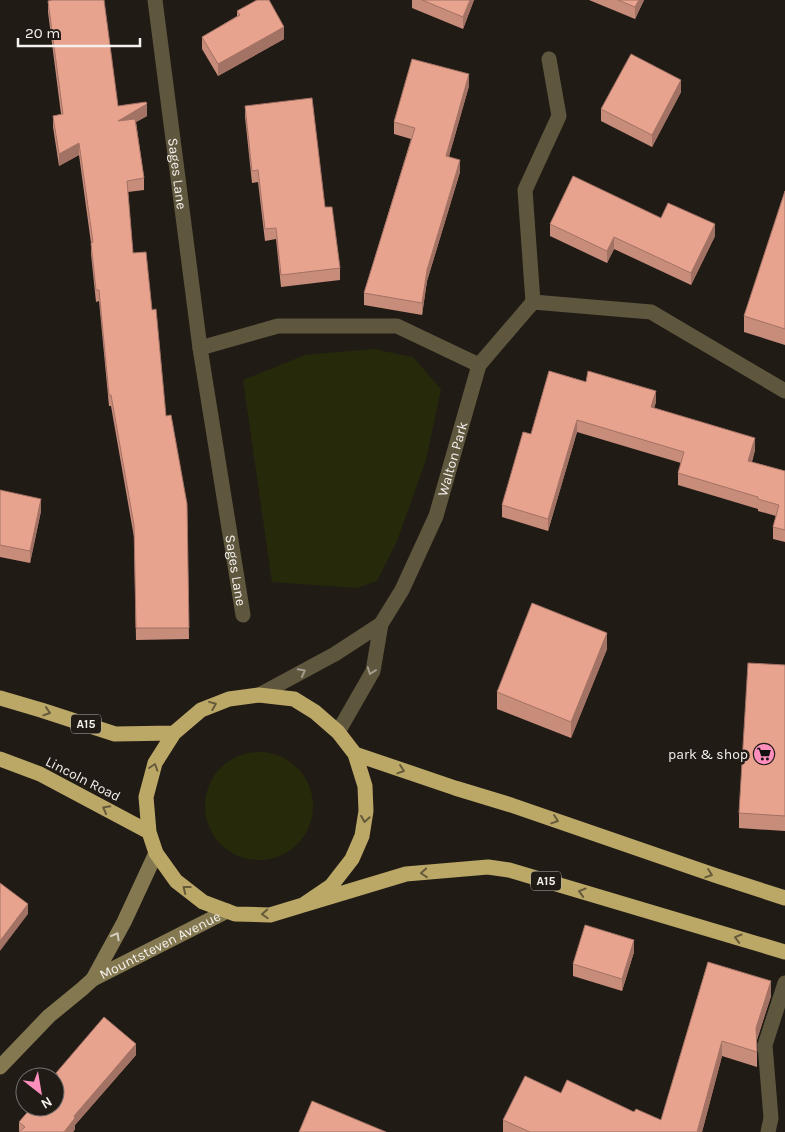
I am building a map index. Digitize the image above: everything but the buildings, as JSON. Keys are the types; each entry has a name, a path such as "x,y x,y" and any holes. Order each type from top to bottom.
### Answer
{"highway":[{"name":"A15","path":"303,905 331,886 352,859 362,836 366,811 365,786 355,754 338,732 315,712 294,699 259,695 229,699 201,710 174,733 155,762 146,797 149,832 156,853 176,881 203,902 235,914 270,915 406,874 488,866 510,870 785,952"},
{"name":"A15","path":"0,698 115,734 174,733"},
{"path":"355,754 785,898"},
{"name":"Lincoln Road","path":"0,759 40,774 149,832"}],"street":[{"name":"Sages Lane","path":"155,0 200,348 243,615"},
{"path":"549,59 559,116 525,190 533,302 651,312 785,391"},
{"name":"Walton Park","path":"338,732 373,671 381,624 402,590 436,516 479,366 533,302"},
{"path":"200,348 278,326 397,326 479,366"},
{"name":"Walton Park","path":"259,695 335,654 381,624"},
{"name":"Mountsteven Avenue","path":"93,979 124,922 156,853"},
{"name":"Mountsteven Avenue","path":"0,1067 49,1016 93,979 227,911"},
{"path":"768,1132 772,1118 766,1045 785,983"}],"green space":[{"path":"373,349 413,357 441,389 426,460 397,541 377,581 357,588 272,582 243,380 305,355"},
{"path":"259,752 280,756 297,768 309,785 313,806 309,827 297,844 280,856 259,860 238,856 221,844 209,827 205,806 209,785 221,768 238,756"}],"place":[{"name":"park & shop","path":"764,754"}]}
